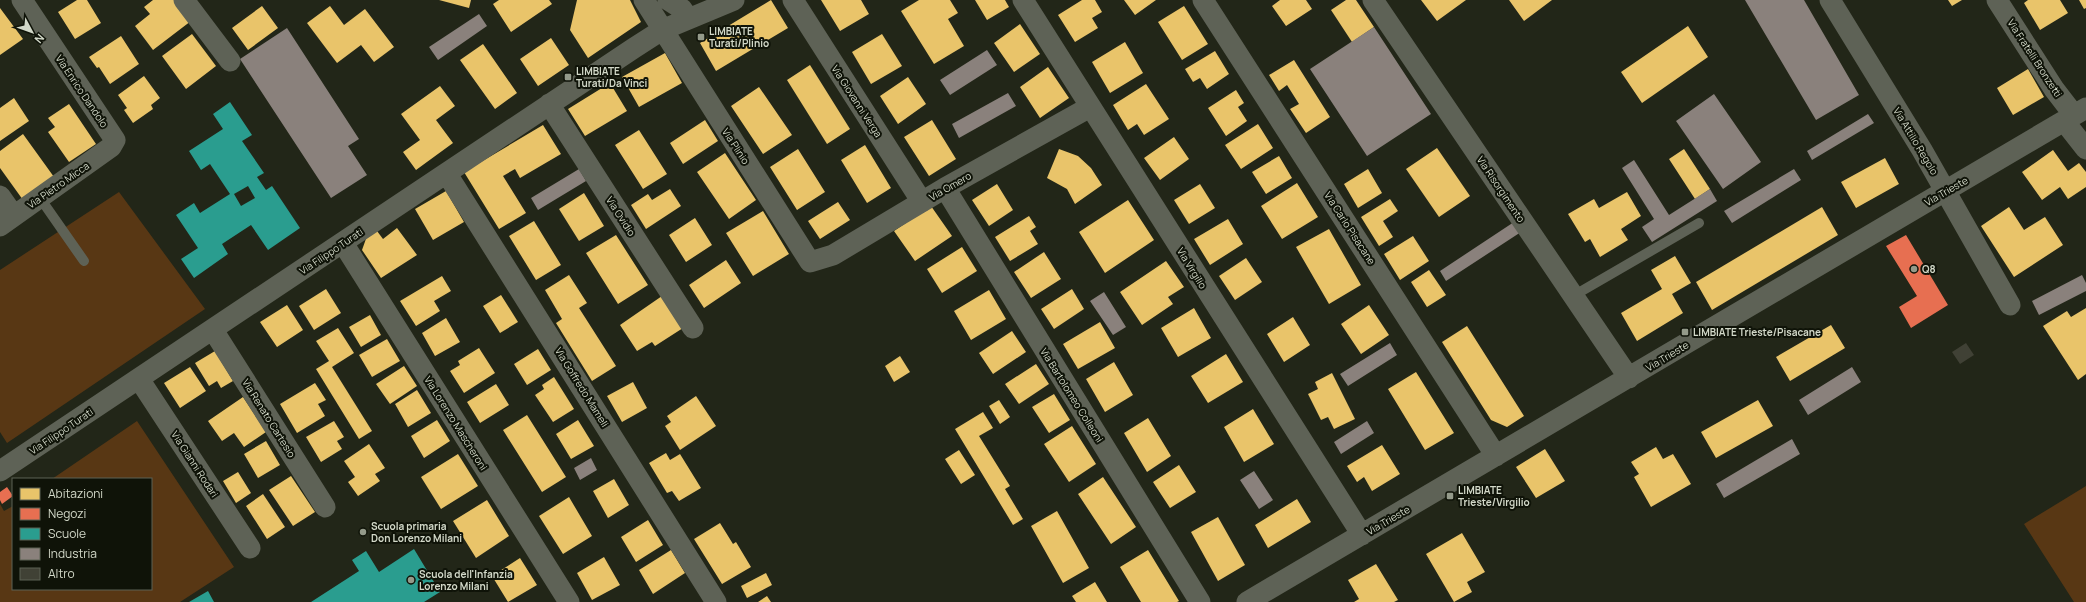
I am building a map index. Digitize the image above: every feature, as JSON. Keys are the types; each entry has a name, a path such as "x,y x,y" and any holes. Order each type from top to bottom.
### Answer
{"street":[{"name":"Via Enrico Dandolo","path":"22,0 114,138 115,142"},
{"path":"184,0 230,61"},
{"name":"Via Plinio","path":"644,0 810,262"},
{"path":"668,0 682,9 688,18"},
{"name":"Via Filippo Turati","path":"0,471 662,30 734,0"},
{"name":"Via Giovanni Verga","path":"792,0 922,202"},
{"name":"Via Virgilio","path":"1023,0 1362,535"},
{"name":"Via Carlo Pisacane","path":"1203,0 1496,456"},
{"name":"Via Risorgimento","path":"1374,0 1573,296 1630,378"},
{"name":"Via Attilio Regolo","path":"1830,0 1946,191 2010,305"},
{"name":"Via Fratelli Bronzetti","path":"1997,0 2054,89 2075,115 2086,149"},
{"name":"Via Ovidio","path":"549,104 692,328"},
{"name":"Via Omero","path":"810,262 834,254 945,188 1090,107"},
{"name":"Via Trieste","path":"1247,602 2075,115"},
{"name":"Via Pietro Micca","path":"7,221 111,147 115,142"},
{"name":"Via Goffredo Mameli","path":"447,174 716,602"},
{"name":"Via Bartolomeo Colleoni","path":"945,188 1200,602"},
{"path":"0,196 7,221"},
{"name":"Via Lorenzo Mascheroni","path":"343,243 569,602"},
{"name":"Via Renato Cartesio","path":"213,330 324,507"},
{"name":"Via Gianni Rodari","path":"139,379 250,548"}],"lane":[{"path":"40,198 84,261"},
{"path":"1573,296 1698,223"}],"shaded area":[{"path":"119,192 205,309 7,443 0,432 0,270"},
{"path":"137,421 234,567 180,602 0,602 0,504 4,511 12,507 12,590 152,590 152,478 53,478"},
{"path":"2086,486 2086,602 2074,602 2024,524"}],"building: Abitazioni":[{"path":"77,0 87,0 101,23 75,39 58,12"},
{"path":"153,0 175,0 191,21 153,50 135,26 150,14 144,7"},
{"path":"439,0 471,0 469,8"},
{"path":"499,0 549,0 552,4 511,32 493,4"},
{"path":"577,0 630,0 641,22 588,58 570,30"},
{"path":"771,0 788,28 716,71 700,43"},
{"path":"821,0 861,0 869,14 840,31"},
{"path":"919,0 950,0 958,13 948,19 964,46 934,64 901,11"},
{"path":"975,0 1005,0 1009,7 987,20"},
{"path":"1082,0 1095,0 1102,12 1092,18 1098,28 1075,42 1058,15"},
{"path":"1124,0 1156,0 1135,15"},
{"path":"1280,0 1306,0 1312,9 1286,26 1272,6"},
{"path":"1346,0 1356,0 1374,27 1352,42 1331,10"},
{"path":"1421,0 1466,0 1437,21"},
{"path":"1509,0 1552,0 1524,21"},
{"path":"1948,0 1962,0 1952,6"},
{"path":"2028,0 2060,0 2068,13 2040,30 2024,3"},
{"path":"2079,0 2086,0 2086,8 2084,9"},
{"path":"262,6 278,28 248,50 232,28"},
{"path":"330,6 344,25 365,9 394,47 374,62 361,45 337,63 307,23"},
{"path":"1184,6 1208,44 1182,60 1158,22"},
{"path":"0,8 23,39 0,55"},
{"path":"1020,24 1040,54 1014,72 994,43"},
{"path":"1688,26 1708,57 1642,103 1621,72"},
{"path":"192,34 216,66 186,89 162,56"},
{"path":"882,34 902,66 871,84 852,52"},
{"path":"121,36 139,64 110,84 99,67 97,68 89,57"},
{"path":"551,38 569,65 538,86 520,59"},
{"path":"1125,42 1143,73 1110,93 1092,62"},
{"path":"483,44 517,93 495,109 460,60"},
{"path":"1215,51 1229,74 1207,89 1200,78 1193,82 1185,69"},
{"path":"665,53 682,83 639,107 622,77"},
{"path":"1294,60 1330,117 1306,133 1290,109 1299,104 1287,85 1279,91 1269,75"},
{"path":"810,65 850,129 827,144 787,80"},
{"path":"1048,67 1069,98 1040,118 1020,87"},
{"path":"2028,69 2044,97 2013,115 1997,88"},
{"path":"144,76 160,98 151,105 153,109 133,123 124,110 127,108 118,95"},
{"path":"908,77 926,104 898,124 880,96"},
{"path":"610,83 627,111 585,136 568,109"},
{"path":"1146,84 1169,119 1144,135 1137,124 1128,130 1113,105"},
{"path":"440,86 455,106 436,120 453,143 416,170 403,152 420,140 401,114"},
{"path":"759,87 792,135 763,154 731,106"},
{"path":"1236,90 1244,103 1238,107 1247,121 1226,136 1208,108"},
{"path":"14,98 29,121 0,141 0,108"},
{"path":"69,104 96,144 69,162 48,132 55,127 48,118"},
{"path":"705,120 718,141 683,164 670,143"},
{"path":"932,120 956,159 929,176 904,137"},
{"path":"1258,124 1273,148 1241,169 1225,145"},
{"path":"543,125 561,154 520,178 515,169 503,176 526,213 499,229 464,172"},
{"path":"639,130 667,174 643,189 615,145"},
{"path":"23,134 54,177 23,200 0,168 0,151"},
{"path":"1174,137 1189,159 1160,180 1144,158"},
{"path":"865,145 891,188 867,203 841,160"},
{"path":"1437,148 1470,196 1439,217 1406,169"},
{"path":"798,149 825,192 797,210 770,167"},
{"path":"1059,149 1078,156 1091,168 1102,185 1075,204 1067,189 1047,178"},
{"path":"1684,149 1710,189 1695,199 1669,159"},
{"path":"2053,150 2068,171 2079,163 2086,172 2086,187 2068,199 2060,187 2042,200 2022,172"},
{"path":"725,153 756,200 729,219 697,172"},
{"path":"1279,156 1292,178 1266,194 1252,172"},
{"path":"1885,158 1899,184 1856,208 1841,182"},
{"path":"1368,169 1382,193 1358,208 1344,184"},
{"path":"1297,183 1318,217 1282,239 1261,206"},
{"path":"997,184 1013,210 989,226 972,200"},
{"path":"1200,184 1215,208 1189,224 1174,200"},
{"path":"670,189 681,206 646,229 631,205 648,194 652,200"},
{"path":"446,191 464,222 433,240 415,209"},
{"path":"1627,192 1641,216 1621,229 1628,240 1600,257 1590,239 1585,242 1568,214 1594,199 1599,208"},
{"path":"584,193 604,226 579,241 559,209"},
{"path":"1390,199 1398,211 1383,221 1393,237 1379,246 1361,217"},
{"path":"1128,200 1154,240 1105,273 1079,232"},
{"path":"838,202 850,220 820,239 808,221"},
{"path":"931,206 952,236 915,261 894,231"},
{"path":"1822,207 1838,235 1712,310 1696,282"},
{"path":"2009,207 2024,230 2045,217 2063,245 2014,277 1981,226"},
{"path":"763,211 789,254 753,276 726,233"},
{"path":"1029,216 1036,227 1030,231 1038,244 1010,261 995,237"},
{"path":"695,218 712,245 686,262 669,235"},
{"path":"1228,219 1243,244 1210,265 1194,239"},
{"path":"534,221 561,265 536,280 509,236"},
{"path":"397,228 417,255 381,278 362,250 367,236 377,231 383,239"},
{"path":"1329,229 1361,285 1329,304 1296,247"},
{"path":"616,235 648,285 618,304 586,253"},
{"path":"1413,236 1429,261 1400,280 1384,254"},
{"path":"962,247 977,271 942,293 927,269"},
{"path":"1044,252 1061,279 1031,298 1014,272"},
{"path":"1675,256 1691,283 1672,294 1683,313 1637,341 1621,313 1662,289 1651,270"},
{"path":"1246,258 1262,282 1235,300 1219,276"},
{"path":"726,260 741,283 704,308 689,285"},
{"path":"1166,261 1184,287 1168,297 1173,304 1142,325 1120,292"},
{"path":"1429,270 1446,295 1427,307 1411,282"},
{"path":"569,275 587,303 579,308 616,366 592,381 556,323 562,319 545,290"},
{"path":"442,276 451,291 434,301 440,311 416,326 400,301"},
{"path":"326,289 341,313 314,330 299,306"},
{"path":"1072,289 1084,309 1054,329 1041,309"},
{"path":"989,290 1006,319 971,340 954,311"},
{"path":"501,295 518,322 500,333 483,306"},
{"path":"662,296 683,328 655,346 652,342 637,351 620,325"},
{"path":"287,305 303,330 277,347 260,322"},
{"path":"1369,305 1389,335 1361,354 1341,324"},
{"path":"1194,308 1211,338 1178,357 1161,328"},
{"path":"2086,308 2086,374 2078,380 2043,326 2067,311 2071,317"},
{"path":"370,315 381,335 361,347 349,327"},
{"path":"1293,317 1310,345 1284,362 1267,334"},
{"path":"446,318 460,342 435,356 422,333"},
{"path":"1100,322 1115,348 1078,369 1063,344"},
{"path":"1831,325 1845,348 1790,381 1776,357"},
{"path":"1467,326 1524,416 1507,427 1491,420 1442,342"},
{"path":"338,328 354,353 332,367 372,431 359,439 316,369 329,361 316,341"},
{"path":"1012,331 1026,352 993,374 979,353"},
{"path":"387,339 400,361 372,377 359,355"},
{"path":"479,348 495,373 464,393 450,371 460,365 458,361"},
{"path":"538,349 551,370 527,385 514,364"},
{"path":"215,351 233,381 221,388 217,381 209,386 195,363"},
{"path":"1226,354 1243,382 1208,403 1191,376"},
{"path":"900,356 910,372 894,382 885,366"},
{"path":"1114,362 1133,395 1105,412 1086,379"},
{"path":"1036,364 1049,384 1019,404 1005,384"},
{"path":"404,366 417,386 390,404 376,384"},
{"path":"190,367 206,391 180,408 164,383"},
{"path":"1416,372 1454,433 1425,450 1388,389"},
{"path":"1332,373 1355,419 1334,429 1328,417 1321,420 1308,394 1318,389 1315,382"},
{"path":"554,377 574,409 553,422 535,395 544,389 542,385"},
{"path":"633,382 647,408 622,422 607,396"},
{"path":"315,383 326,400 318,404 325,416 297,433 280,404"},
{"path":"496,384 509,405 480,423 467,402"},
{"path":"417,390 431,413 408,427 395,404"},
{"path":"1054,394 1070,420 1049,433 1032,407"},
{"path":"696,396 716,426 680,450 665,426 671,422 667,416"},
{"path":"243,397 266,432 244,447 234,433 222,441 208,421"},
{"path":"999,400 1010,417 1000,424 989,406"},
{"path":"1758,400 1773,426 1716,458 1701,432"},
{"path":"1253,409 1274,444 1244,462 1224,427"},
{"path":"983,412 993,428 979,436 1010,486 1005,489 1023,519 1013,525 955,429"},
{"path":"527,415 566,477 542,492 503,430"},
{"path":"1148,418 1171,456 1147,472 1124,433"},
{"path":"437,420 450,441 424,458 411,436"},
{"path":"578,420 594,446 571,459 556,434"},
{"path":"334,421 344,437 337,441 342,449 321,462 306,437"},
{"path":"1072,426 1096,464 1069,482 1044,444"},
{"path":"266,441 280,465 258,478 244,454"},
{"path":"369,444 385,468 375,474 380,481 358,496 348,482 355,477 344,461"},
{"path":"1382,445 1400,474 1372,491 1364,477 1357,482 1347,466"},
{"path":"1656,447 1663,459 1673,454 1691,484 1651,507 1634,477 1639,474 1631,462"},
{"path":"1545,449 1565,481 1536,498 1516,467"},
{"path":"959,450 975,475 961,484 945,459"},
{"path":"666,453 670,460 680,454 701,488 679,501 672,491 667,493 649,463"},
{"path":"458,454 478,486 441,509 421,477"},
{"path":"1179,465 1196,492 1170,508 1153,482"},
{"path":"238,472 251,493 236,503 223,481"},
{"path":"291,476 315,512 293,526 269,490"},
{"path":"1103,477 1136,527 1111,544 1078,494"},
{"path":"614,479 629,505 608,518 593,491"},
{"path":"263,494 285,527 267,539 246,506"},
{"path":"569,497 592,536 563,554 539,516"},
{"path":"1297,499 1311,522 1268,548 1255,525"},
{"path":"487,500 509,536 476,558 453,521"},
{"path":"1057,511 1089,568 1063,583 1031,526"},
{"path":"1218,517 1245,565 1218,581 1191,532"},
{"path":"648,520 663,545 636,562 621,537"},
{"path":"720,523 733,544 736,542 751,567 722,584 694,539"},
{"path":"1462,533 1485,572 1467,582 1472,592 1454,602 1426,554"},
{"path":"671,550 685,573 653,594 639,570"},
{"path":"1148,550 1179,601 1141,602 1120,567"},
{"path":"604,557 620,585 592,600 577,573"},
{"path":"520,558 537,585 508,602 492,576"},
{"path":"1376,564 1398,600 1394,602 1354,602 1359,599 1348,580"},
{"path":"766,573 772,585 747,598 741,586"},
{"path":"1095,582 1107,602 1076,602 1072,596"},
{"path":"767,596 771,602 758,602"}],"building: Negozi":[{"path":"1906,235 1948,305 1911,328 1899,307 1917,296 1886,246"},
{"path":"7,487 12,497 2,504 0,500 0,492"}],"building: Scuole":[{"path":"230,102 252,135 242,141 264,173 257,177 266,190 272,186 300,228 268,250 251,225 222,244 228,254 194,278 181,259 198,248 176,215 194,203 200,213 230,194 210,164 201,170 189,151 223,129 213,114","holes":["248,186 255,198 241,206 234,194"]},
{"path":"414,549 440,592 424,602 311,602 359,571 352,560 366,551 379,572"},
{"path":"208,591 214,602 189,602"}],"building: Industria":[{"path":"1745,0 1804,0 1859,95 1816,120"},
{"path":"479,14 487,26 438,60 429,47"},
{"path":"1374,27 1431,114 1367,156 1310,69"},
{"path":"287,28 359,139 348,146 367,175 331,198 240,59"},
{"path":"987,50 997,65 950,95 940,80"},
{"path":"1008,93 1016,106 959,138 952,124"},
{"path":"1714,94 1761,162 1723,189 1676,121"},
{"path":"1868,114 1874,123 1812,160 1807,151"},
{"path":"1634,160 1669,215 1710,189 1717,201 1652,242 1642,227 1654,219 1622,168"},
{"path":"579,169 586,181 538,210 531,198"},
{"path":"1794,169 1801,180 1732,223 1724,211"},
{"path":"1514,222 1521,232 1446,281 1440,271"},
{"path":"2082,275 2086,283 2086,291 2039,315 2032,301"},
{"path":"1104,292 1126,327 1113,335 1090,301"},
{"path":"1390,343 1397,355 1348,386 1340,374"},
{"path":"1852,367 1861,382 1808,415 1799,400"},
{"path":"1367,421 1374,433 1341,454 1334,442"},
{"path":"1792,439 1800,454 1724,498 1716,484"},
{"path":"591,458 597,470 580,480 574,468"},
{"path":"1254,471 1273,500 1259,509 1240,480"}],"building: Altro":[{"path":"1966,343 1974,355 1960,364 1952,352"}],"place":[{"name":"LIMBIATE Turati/Plinio","path":"701,37"},
{"name":"LIMBIATE Turati/Da Vinci","path":"568,77"},
{"name":"Q8","path":"1914,269"},
{"name":"LIMBIATE Trieste/Pisacane","path":"1685,332"},
{"name":"LIMBIATE Trieste/Virgilio","path":"1450,496"},
{"name":"Scuola primaria Don Lorenzo Milani","path":"363,532"},
{"name":"Scuola dell'Infanzia Lorenzo Milani","path":"411,580"}]}
